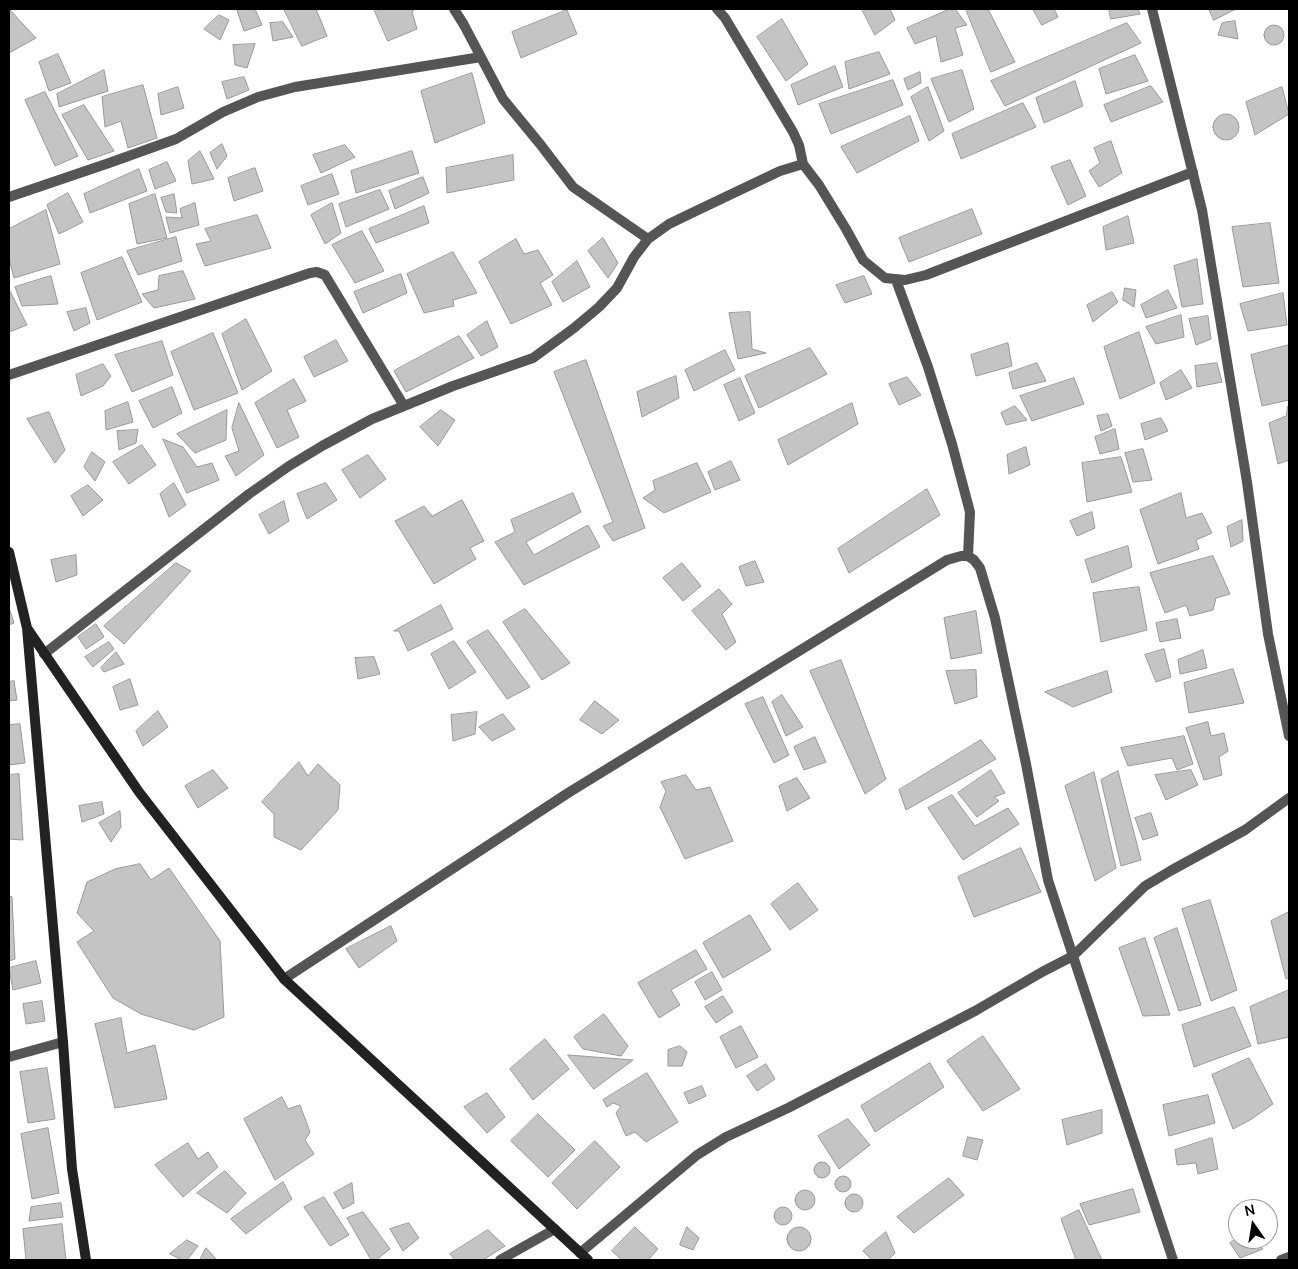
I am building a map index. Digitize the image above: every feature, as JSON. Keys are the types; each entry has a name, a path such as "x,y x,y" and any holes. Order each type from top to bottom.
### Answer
{"street":[{"path":"454,9 502,99 573,187 648,239"},
{"path":"717,9 793,132 799,145 803,164 819,185 863,260 885,278 905,280 926,275 1192,172"},
{"path":"1152,9 1202,210 1247,482 1268,634 1289,736"},
{"path":"9,197 176,139 223,112 258,97 295,87 481,57"},
{"path":"44,654 249,494 322,446 372,419 453,386 533,358 574,328 605,301 617,288 634,258 648,239 669,224 780,171 803,164"},
{"path":"9,375 317,272 325,274 404,406"},
{"path":"896,280 928,367 952,444 970,512 968,556"},
{"path":"9,552 27,628 72,1169 86,1260"},
{"path":"284,979 568,793 947,560 968,556 980,568 995,618 1048,880 1173,1260"},
{"path":"27,628 140,792 284,979 584,1256 697,1155 726,1137 788,1108 975,1011 1073,956 1145,886 1245,830 1289,798"},
{"path":"9,1057 62,1042"},
{"path":"500,1260 555,1229"},
{"path":"1281,1260 1289,1257"}],"building":[{"path":"9,9 36,38 9,53"},
{"path":"255,9 262,25 244,31 237,10"},
{"path":"284,9 316,9 327,36 302,46"},
{"path":"374,9 415,9 412,12 417,29 388,41"},
{"path":"862,9 890,9 895,20 875,35"},
{"path":"950,9 955,9 967,25 955,28 963,55 941,62 936,36 915,44 907,28"},
{"path":"966,9 988,9 1015,62 991,72"},
{"path":"1033,9 1054,9 1058,17 1042,25"},
{"path":"1109,9 1138,9 1140,14 1111,19"},
{"path":"1209,9 1236,9 1214,20"},
{"path":"567,10 577,34 521,58 512,32"},
{"path":"219,15 229,20 220,40 204,29"},
{"path":"782,19 808,64 786,81 757,37"},
{"path":"1235,21 1238,39 1218,35 1222,23"},
{"path":"283,22 293,37 273,41 270,23"},
{"path":"1127,23 1141,43 1005,106 991,81"},
{"path":"1274,25 1281,28 1284,35 1281,42 1274,45 1267,42 1264,35 1267,28"},
{"path":"255,44 247,68 235,65 233,45"},
{"path":"879,52 890,74 849,89 845,62"},
{"path":"58,54 71,83 49,91 39,62"},
{"path":"1135,55 1148,81 1106,94 1099,69"},
{"path":"835,66 843,87 798,105 791,85"},
{"path":"104,70 108,91 59,107 57,94"},
{"path":"962,70 974,109 949,122 931,79"},
{"path":"920,72 921,83 908,90 904,79"},
{"path":"472,73 485,123 435,143 421,91"},
{"path":"244,77 249,90 227,99 222,82"},
{"path":"893,80 903,105 831,134 819,104"},
{"path":"1075,81 1083,106 1044,123 1036,98"},
{"path":"143,85 157,138 128,148 121,121 105,127 102,97"},
{"path":"1151,86 1163,102 1111,122 1104,105"},
{"path":"178,87 184,108 161,115 158,94"},
{"path":"928,87 944,131 929,141 911,97"},
{"path":"1282,87 1289,114 1255,135 1246,102"},
{"path":"45,92 78,156 55,166 25,100"},
{"path":"1023,103 1036,127 961,159 952,134"},
{"path":"84,105 114,151 88,160 62,115"},
{"path":"1226,114 1235,118 1239,127 1235,136 1226,140 1217,136 1213,127 1217,118"},
{"path":"910,116 919,141 857,173 841,147"},
{"path":"1111,141 1122,173 1099,187 1089,171 1100,163 1094,148"},
{"path":"222,144 227,156 217,169 210,153"},
{"path":"345,145 355,157 321,173 313,155"},
{"path":"200,151 214,179 192,184 188,161"},
{"path":"412,151 419,173 356,193 351,171"},
{"path":"513,155 514,180 447,193 446,168"},
{"path":"1070,160 1086,196 1068,205 1051,167"},
{"path":"167,162 176,181 155,189 149,170"},
{"path":"255,168 263,191 234,201 228,178"},
{"path":"139,169 147,191 90,213 84,194"},
{"path":"332,174 339,194 308,205 301,186"},
{"path":"423,177 429,193 395,209 389,191"},
{"path":"380,190 389,209 346,227 339,204"},
{"path":"68,193 83,222 59,234 47,205"},
{"path":"155,194 167,238 137,244 129,204"},
{"path":"174,194 177,213 166,212 161,198"},
{"path":"195,203 199,225 170,233 166,217 182,218 180,209"},
{"path":"332,203 341,233 325,244 311,215"},
{"path":"424,206 429,223 376,243 369,229"},
{"path":"972,209 982,234 909,262 899,238"},
{"path":"46,210 60,264 14,278 9,259 9,229"},
{"path":"257,215 271,248 205,266 196,244 211,241 205,229"},
{"path":"1128,216 1134,243 1106,250 1103,227"},
{"path":"1270,223 1279,283 1243,287 1232,227"},
{"path":"362,231 384,271 355,283 332,245"},
{"path":"176,237 182,261 138,275 127,251"},
{"path":"603,238 618,263 608,278 588,251"},
{"path":"516,239 524,254 538,250 553,275 540,283 552,305 511,324 479,262"},
{"path":"453,252 477,293 453,300 454,306 424,313 407,274"},
{"path":"122,257 142,302 97,320 81,273"},
{"path":"1197,259 1203,304 1182,307 1174,266"},
{"path":"577,261 590,287 563,302 552,282"},
{"path":"183,271 195,299 154,308 142,294 158,290 159,276"},
{"path":"401,274 407,293 363,313 354,292"},
{"path":"51,276 58,304 22,306 15,287"},
{"path":"864,276 872,294 845,303 836,285"},
{"path":"1125,288 1136,290 1134,307 1123,300"},
{"path":"9,289 27,325 9,332"},
{"path":"1168,290 1177,308 1146,318 1141,305"},
{"path":"1112,292 1118,302 1093,322 1087,305"},
{"path":"1283,293 1287,325 1248,331 1240,304"},
{"path":"86,308 90,323 74,331 67,312"},
{"path":"750,312 752,349 766,353 738,359 729,313"},
{"path":"1181,315 1184,337 1156,344 1146,327"},
{"path":"1208,316 1211,339 1196,345 1189,319"},
{"path":"246,319 272,371 242,390 222,334"},
{"path":"487,321 498,347 481,356 467,335"},
{"path":"1139,332 1155,383 1120,399 1104,347"},
{"path":"213,333 238,393 194,410 171,352"},
{"path":"459,336 474,358 406,392 394,371"},
{"path":"336,340 348,361 314,377 304,357"},
{"path":"162,341 173,375 132,392 115,355"},
{"path":"1008,343 1012,366 976,376 971,355"},
{"path":"1289,345 1289,400 1262,406 1251,355"},
{"path":"810,348 827,374 759,408 745,376"},
{"path":"725,350 735,370 694,391 685,370"},
{"path":"586,360 645,528 613,541 603,526 613,522 554,372"},
{"path":"1037,363 1046,381 1013,389 1009,373"},
{"path":"1217,363 1222,382 1197,387 1195,366"},
{"path":"103,364 111,376 103,386 81,396 76,375"},
{"path":"1181,370 1192,388 1166,400 1160,383"},
{"path":"676,376 679,398 642,417 637,392"},
{"path":"907,377 921,395 899,405 889,384"},
{"path":"740,378 755,413 739,421 724,385"},
{"path":"1074,378 1084,404 1032,421 1020,396"},
{"path":"294,379 306,401 287,410 299,437 277,448 255,403"},
{"path":"172,387 182,413 153,428 139,401"},
{"path":"128,402 133,422 106,430 105,411"},
{"path":"239,403 264,455 236,476 225,456 239,451 232,428"},
{"path":"852,403 858,424 788,465 778,440"},
{"path":"1015,406 1027,420 1006,425 1001,413"},
{"path":"1288,406 1289,460 1278,464 1269,423 1286,416"},
{"path":"227,410 226,440 195,453 177,434"},
{"path":"441,410 455,420 438,446 420,427"},
{"path":"49,412 65,450 55,463 27,419"},
{"path":"1108,414 1112,426 1101,431 1097,416"},
{"path":"1161,418 1168,431 1145,440 1141,424"},
{"path":"1115,429 1119,449 1100,454 1095,437"},
{"path":"138,430 136,443 119,450 117,431"},
{"path":"163,439 183,447 197,467 212,463 219,480 187,493"},
{"path":"142,445 156,465 129,484 113,462"},
{"path":"1026,447 1030,465 1009,474 1007,455"},
{"path":"1143,449 1152,480 1133,482 1125,453"},
{"path":"92,452 105,462 95,481 84,467"},
{"path":"368,455 386,479 360,498 342,470"},
{"path":"1121,457 1132,492 1087,502 1082,463"},
{"path":"731,461 740,480 715,490 708,472"},
{"path":"697,463 711,492 664,513 643,498 655,490 653,481"},
{"path":"174,483 186,505 169,517 160,494"},
{"path":"326,483 337,500 307,519 297,494"},
{"path":"88,485 103,500 83,516 71,496"},
{"path":"927,489 940,515 849,573 838,549"},
{"path":"573,493 581,512 526,542 534,555 588,525 600,547 524,585 495,542 515,532 511,520"},
{"path":"1181,493 1186,518 1202,513 1212,533 1196,540 1199,549 1158,564 1140,510"},
{"path":"462,500 484,541 470,548 476,559 434,584 395,521 424,506 432,516"},
{"path":"284,501 289,521 269,534 259,515"},
{"path":"1092,512 1095,528 1077,536 1070,521"},
{"path":"1242,520 1243,541 1231,547 1227,527"},
{"path":"1128,546 1132,567 1092,583 1085,560"},
{"path":"76,555 77,575 56,582 51,560"},
{"path":"1213,556 1230,594 1216,598 1213,610 1190,616 1186,605 1165,613 1150,573"},
{"path":"755,561 764,582 746,586 739,567"},
{"path":"176,563 191,571 124,644 104,626"},
{"path":"682,563 701,586 683,601 663,578"},
{"path":"1139,587 1147,630 1101,642 1093,593"},
{"path":"719,589 732,604 722,614 736,642 726,650 692,611"},
{"path":"441,605 453,629 408,651 399,631 394,631"},
{"path":"9,608 14,623 9,625"},
{"path":"525,609 570,663 542,680 503,622"},
{"path":"976,611 982,653 951,659 944,618"},
{"path":"1177,619 1181,638 1160,642 1156,623"},
{"path":"96,624 104,637 86,649 78,637"},
{"path":"488,630 530,687 507,699 467,642"},
{"path":"454,641 476,672 449,689 431,654"},
{"path":"109,642 114,649 93,667 85,657"},
{"path":"1164,649 1171,677 1156,682 1145,655"},
{"path":"1203,650 1207,668 1180,674 1178,660"},
{"path":"116,652 124,664 104,672 101,668"},
{"path":"374,657 380,674 358,679 355,658"},
{"path":"841,660 886,779 865,794 810,671"},
{"path":"1233,669 1244,703 1189,713 1184,683"},
{"path":"976,670 977,697 955,704 946,671"},
{"path":"1107,671 1112,692 1073,707 1045,692"},
{"path":"130,679 138,705 120,710 113,687"},
{"path":"14,681 17,700 9,701 9,682"},
{"path":"782,695 803,727 786,736 772,702"},
{"path":"763,697 789,755 774,763 745,704"},
{"path":"595,701 619,720 602,734 580,720"},
{"path":"158,711 168,727 143,746 136,731"},
{"path":"477,712 475,734 453,741 451,715"},
{"path":"503,714 515,729 492,741 479,727"},
{"path":"1208,722 1211,736 1224,733 1228,751 1219,757 1222,775 1204,780 1186,728"},
{"path":"20,724 25,763 9,765 9,725"},
{"path":"1184,736 1193,764 1177,770 1172,758 1128,766 1121,748"},
{"path":"815,737 826,762 804,770 794,747"},
{"path":"981,740 996,759 906,810 899,790"},
{"path":"299,762 308,776 318,764 340,785 338,810 301,850 274,837 274,814 262,802"},
{"path":"213,770 228,788 198,808 185,786"},
{"path":"991,770 1005,793 994,797 999,801 977,817 958,793"},
{"path":"1191,770 1198,785 1166,800 1155,775"},
{"path":"1118,771 1141,860 1121,866 1101,780"},
{"path":"1094,772 1116,868 1095,881 1065,786"},
{"path":"19,774 23,840 9,839 9,775"},
{"path":"686,775 696,790 710,787 733,841 685,859 660,807 666,791 661,782"},
{"path":"797,778 810,798 787,811 779,786"},
{"path":"952,795 975,826 1008,808 1019,824 963,860 928,808"},
{"path":"102,802 104,814 82,822 79,806"},
{"path":"120,811 121,827 111,842 99,823"},
{"path":"1151,813 1158,835 1143,840 1135,818"},
{"path":"1021,848 1041,892 974,917 958,877"},
{"path":"140,864 151,880 169,868 220,941 224,1017 194,1030 141,1014 113,998 77,942 94,931 77,913 87,882 115,869"},
{"path":"798,883 818,910 790,930 771,904"},
{"path":"9,896 12,897 15,959 9,961"},
{"path":"1210,900 1237,990 1211,1001 1182,909"},
{"path":"1289,912 1289,978 1286,979 1271,921"},
{"path":"750,915 771,950 723,978 703,943"},
{"path":"391,926 397,941 359,968 346,949"},
{"path":"1177,928 1201,1005 1179,1011 1154,938"},
{"path":"1145,938 1170,1015 1143,1016 1119,948"},
{"path":"696,950 707,969 671,990 680,1005 659,1018 638,983"},
{"path":"36,961 41,983 13,990 9,968"},
{"path":"712,972 722,990 705,1000 695,982"},
{"path":"1289,990 1289,1037 1258,1044 1250,1007"},
{"path":"723,996 733,1012 716,1023 705,1007"},
{"path":"42,1001 45,1021 26,1024 23,1004"},
{"path":"1234,1007 1251,1046 1194,1067 1182,1025"},
{"path":"604,1014 628,1046 621,1056 583,1049 574,1037"},
{"path":"121,1018 127,1053 155,1045 167,1099 115,1108 95,1024"},
{"path":"741,1026 758,1057 736,1068 720,1037"},
{"path":"983,1036 1020,1089 983,1111 947,1061"},
{"path":"545,1039 569,1069 533,1100 510,1069"},
{"path":"680,1046 687,1052 682,1066 668,1066 668,1050"},
{"path":"568,1055 633,1060 594,1089"},
{"path":"1249,1058 1273,1104 1233,1129 1212,1075"},
{"path":"930,1063 944,1087 875,1132 861,1106"},
{"path":"766,1064 775,1079 757,1091 747,1076"},
{"path":"47,1068 55,1119 28,1123 20,1072"},
{"path":"647,1073 678,1122 646,1142 635,1132 626,1136 616,1113 621,1106 613,1103 607,1107 603,1100"},
{"path":"702,1086 706,1096 689,1104 684,1093"},
{"path":"487,1093 505,1117 487,1133 464,1107"},
{"path":"1208,1095 1215,1123 1169,1136 1163,1105"},
{"path":"282,1097 288,1109 300,1105 310,1132 305,1140 314,1154 275,1180 244,1119"},
{"path":"1102,1110 1102,1133 1067,1145 1062,1120"},
{"path":"538,1114 575,1150 548,1177 511,1141"},
{"path":"848,1119 870,1145 839,1169 818,1136"},
{"path":"48,1128 59,1193 32,1199 21,1134"},
{"path":"968,1137 983,1140 977,1160 963,1156"},
{"path":"1212,1138 1218,1169 1198,1174 1196,1163 1177,1165 1175,1150"},
{"path":"595,1141 620,1167 577,1209 552,1183"},
{"path":"188,1143 198,1159 208,1152 218,1167 183,1197 155,1165"},
{"path":"819,1162 825,1162 830,1167 828,1176 819,1178 814,1173 814,1167"},
{"path":"225,1171 246,1193 227,1213 197,1193"},
{"path":"843,1176 849,1178 851,1184 849,1190 843,1192 837,1190 835,1184 837,1178"},
{"path":"949,1178 964,1195 914,1233 897,1217"},
{"path":"283,1182 292,1199 246,1234 231,1219"},
{"path":"352,1183 354,1203 343,1209 334,1193"},
{"path":"1133,1189 1140,1212 1089,1225 1080,1204"},
{"path":"805,1190 812,1193 815,1200 812,1207 805,1210 798,1207 795,1200 798,1193"},
{"path":"854,1194 860,1197 863,1203 860,1209 854,1212 848,1209 845,1203 848,1197"},
{"path":"324,1197 349,1235 330,1246 304,1207"},
{"path":"61,1203 63,1217 29,1221 31,1207"},
{"path":"779,1207 787,1207 792,1212 790,1223 779,1225 774,1220 774,1212"},
{"path":"1079,1210 1102,1260 1076,1260 1061,1219"},
{"path":"363,1212 390,1249 376,1260 371,1260 347,1218"},
{"path":"409,1223 419,1238 403,1251 390,1229"},
{"path":"62,1224 66,1260 26,1260 23,1229"},
{"path":"635,1227 658,1249 648,1260 622,1260 612,1251"},
{"path":"687,1227 699,1238 693,1250 680,1245"},
{"path":"799,1227 808,1230 811,1239 808,1248 799,1251 790,1248 787,1239 790,1230"},
{"path":"488,1230 505,1246 483,1260 455,1260 450,1254"},
{"path":"886,1232 895,1253 888,1260 872,1260 863,1251"},
{"path":"187,1240 198,1246 187,1260 182,1260 170,1254"},
{"path":"206,1248 217,1260 200,1260"},
{"path":"1234,1249 1263,1249 1240,1258"}]}
